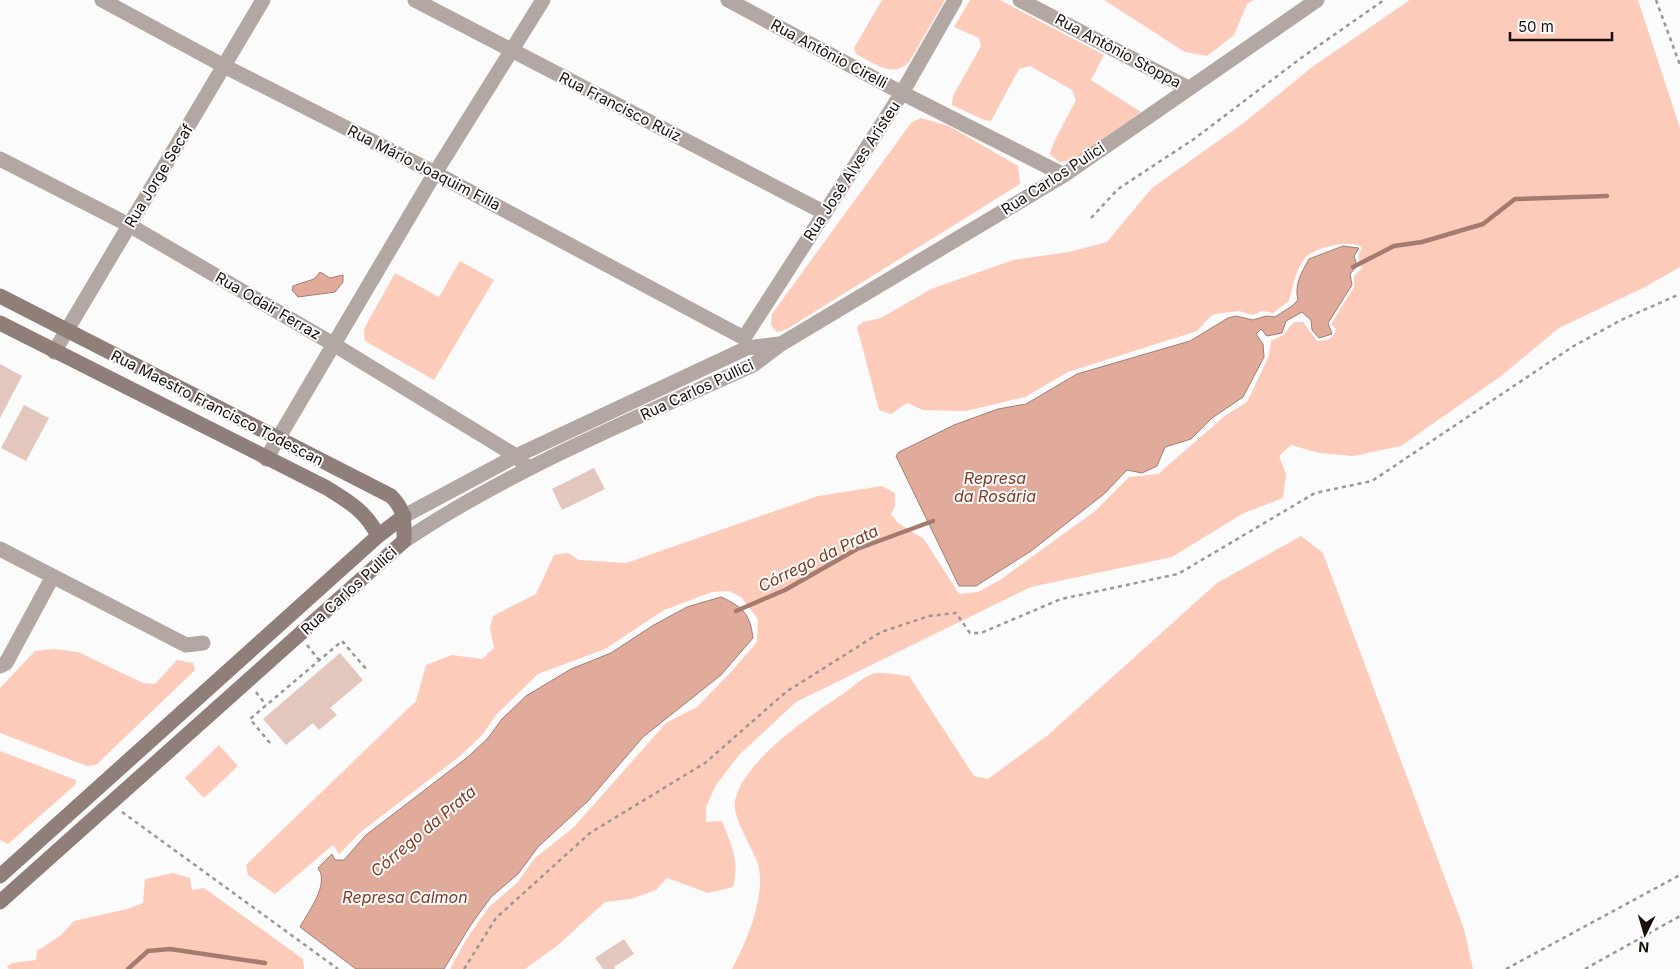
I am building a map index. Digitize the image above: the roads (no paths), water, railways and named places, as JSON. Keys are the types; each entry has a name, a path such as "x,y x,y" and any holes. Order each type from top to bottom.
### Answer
{"main road":[{"name":"Rua Maestro Francisco Todescan","path":"0,296 391,496 400,505 404,516"},
{"name":"Rua Maestro Francisco Todescan","path":"0,323 266,459 327,488 356,506 370,520 378,536"},
{"name":"Rua Carlos Pullici","path":"0,876 378,536 404,516"},
{"path":"404,516 404,541"},
{"name":"Rua Carlos Pullici","path":"0,902 109,803 300,636 404,541"}],"street":[{"name":"Rua Mário Joaquim Filla","path":"102,0 224,66 435,173 746,343"},
{"name":"Rua Jorge Secaf","path":"54,352 264,0"},
{"name":"Rua Francisco Ruiz","path":"415,0 825,212"},
{"path":"266,459 435,173 543,0"},
{"name":"Rua Antônio Cirelli","path":"728,0 902,93 1064,175"},
{"name":"Rua José Alves Aristeu","path":"746,343 825,212 902,93 955,0"},
{"name":"Rua Antônio Stoppa","path":"1020,0 1188,88"},
{"name":"Rua Carlos Pulici","path":"780,344 1064,175 1317,0"},
{"name":"Rua Odair Ferraz","path":"0,159 129,226 333,344 516,456 528,468"},
{"path":"746,343 753,365"},
{"name":"Rua Carlos Pullici","path":"404,516 516,456 746,343 780,344"},
{"name":"Rua Carlos Pullici","path":"404,541 448,512 528,468 753,365 780,344"},
{"path":"0,549 186,645 203,643"},
{"path":"0,666 6,663 53,576"}],"water":[{"name":"Represa da Rosária","path":"1343,246 1359,248 1354,256 1357,266 1350,274 1352,285 1328,323 1332,334 1319,338 1312,330 1311,320 1302,312 1286,321 1282,333 1267,336 1261,329 1256,334 1263,344 1264,357 1243,397 1212,418 1191,439 1165,447 1157,466 1142,473 1127,470 1104,494 1031,551 976,586 959,586 896,456 899,452 954,425 998,409 1026,404 1077,374 1190,341 1228,318 1236,316 1253,320 1266,316 1275,317 1298,300 1298,283 1309,259"},
{"path":"320,272 330,278 343,275 343,282 335,292 298,297 292,290 293,286 314,279"},
{"name":"Represa Calmon","path":"721,597 735,604 744,612 750,623 753,638 721,675 643,737 588,801 538,847 518,874 491,897 470,926 444,969 356,969 300,927 320,890 321,875 318,868 332,854 335,860 344,860 366,835 469,756 488,738 502,719 526,696 571,669 611,653 652,626 687,607"}],"waterway":[{"name":"Córrego da Prata","path":"1353,267 1394,246 1422,242 1483,224 1515,199 1607,196"},
{"name":"Córrego da Prata","path":"736,611 785,590 857,549 933,521"},
{"name":"Córrego da Prata","path":"128,969 148,951 170,949 265,963"}]}
